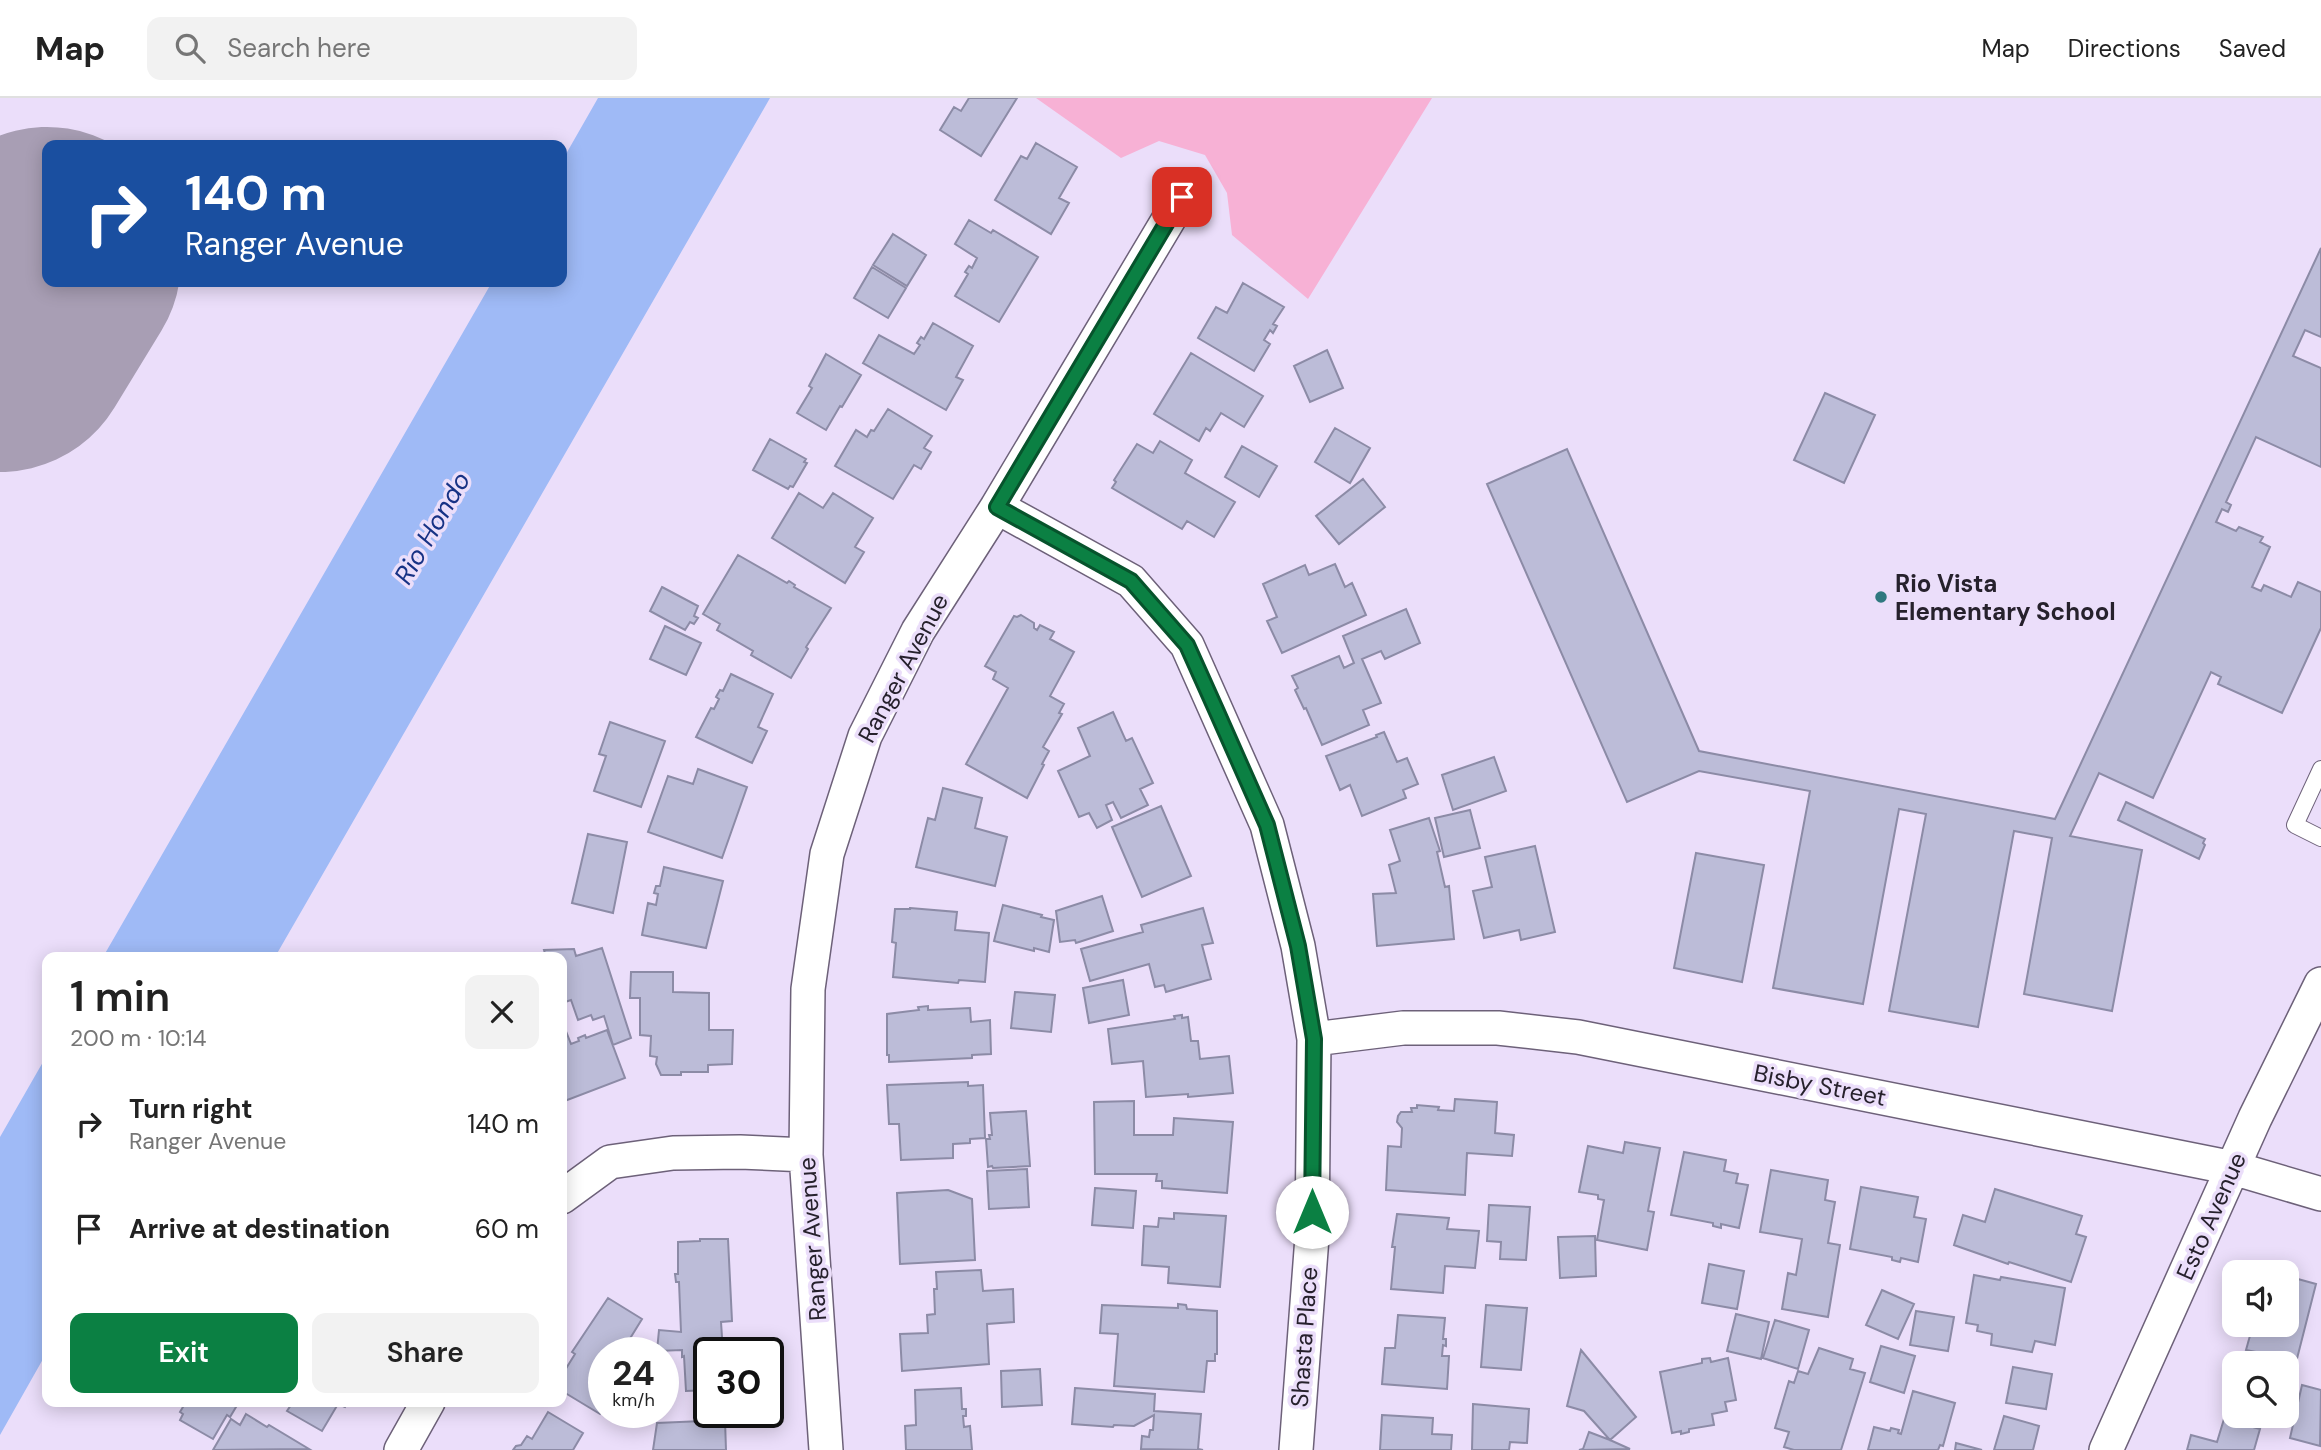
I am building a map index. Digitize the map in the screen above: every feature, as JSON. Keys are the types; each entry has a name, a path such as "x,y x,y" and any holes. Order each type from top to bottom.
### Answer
{"street":[{"name":"Ranger Avenue","path":"826,1450 806,1155 808,989 827,854 865,736 918,631 997,507 1182,197"},
{"name":"Shasta Place","path":"997,507 1131,581 1187,645 1267,825 1298,946 1314,1039 1312,1237 1296,1450"},
{"name":"Esto Avenue","path":"2106,1450 2255,1118 2321,985"},
{"name":"Bisby Street","path":"1314,1039 1403,1028 1498,1028 1578,1037 2233,1168 2321,1194"},
{"path":"567,1193 610,1162 673,1153 806,1155"},
{"path":"401,1450 425,1407"}],"lane":[{"path":"2321,769 2295,825 2321,838"}],"shaded area":[{"path":"1036,98 1432,98 1308,299 1232,235 1227,193 1205,155 1159,141 1121,158"}],"water":[{"name":"Rio Hondo","path":"598,98 770,98 278,952 106,952 489,287 567,287 567,152"},
{"path":"42,1064 42,1361 0,1435 0,1137"}],"building":[{"path":"969,98 1017,98 981,156 940,130 954,107 961,111"},
{"path":"1036,143 1077,167 1059,198 1069,203 1051,234 995,200 1021,156 1027,159"},
{"path":"969,220 991,233 993,230 1038,257 999,322 955,296 968,274 965,272 969,266 972,268 977,258 955,244"},
{"path":"893,234 926,255 907,286 873,265"},
{"path":"2321,248 2321,337 2305,330 2293,356 2321,368 2321,467 2256,437 2226,502 2231,505 2228,512 2222,509 2216,522 2236,531 2239,527 2263,537 2260,542 2270,547 2252,587 2261,591 2264,585 2291,597 2298,582 2321,592 2321,628 2282,713 2218,684 2221,677 2211,672 2153,798 2099,773 2070,836 2142,850 2112,1011 2024,994 2052,838 2014,831 1978,1027 1889,1011 1926,814 1899,809 1863,1004 1773,988 1810,791 1699,771 1627,802 1487,484 1567,449 1699,751 2055,819"},
{"path":"872,267 906,288 888,318 854,298"},
{"path":"1243,283 1284,307 1273,324 1277,326 1273,333 1270,330 1264,340 1270,344 1254,371 1198,338 1216,307 1227,313"},
{"path":"933,323 973,346 956,377 963,380 946,410 863,363 879,335 914,354 920,345 917,343 921,337 924,339"},
{"path":"1327,350 1343,388 1310,402 1294,366"},
{"path":"1191,353 1263,396 1244,427 1221,413 1210,431 1206,428 1199,441 1154,414"},
{"path":"826,354 861,375 826,430 797,413 812,388 809,386"},
{"path":"1825,393 1875,415 1844,483 1794,460"},
{"path":"888,409 932,436 924,448 931,452 921,469 914,465 893,499 835,466 856,430 867,437"},
{"path":"1335,428 1370,448 1350,483 1315,462"},
{"path":"770,439 806,459 804,462 807,463 793,487 788,489 753,470"},
{"path":"1160,441 1192,460 1185,473 1235,502 1214,537 1187,521 1182,529 1112,488 1116,482 1114,480 1137,444 1153,453"},
{"path":"1242,446 1277,466 1259,497 1225,477"},
{"path":"1363,479 1385,507 1339,544 1316,516"},
{"path":"799,493 823,508 833,493 873,518 855,547 864,552 845,583 772,538"},
{"path":"738,555 787,583 789,581 794,587 831,608 806,647 808,649 791,678 751,655 753,651 717,630 720,624 703,614"},
{"path":"1335,564 1345,587 1352,583 1366,615 1282,653 1267,621 1277,617 1263,584 1305,565 1309,575"},
{"path":"662,587 698,606 694,616 698,618 694,624 690,622 685,630 650,611"},
{"path":"1406,609 1420,643 1385,659 1381,651 1362,659 1381,703 1363,710 1369,725 1322,745 1295,690 1298,688 1292,676 1339,656 1344,668 1354,663 1343,636"},
{"path":"1021,615 1034,623 1037,630 1040,625 1054,632 1050,639 1074,652 1050,696 1064,704 1059,713 1062,714 1043,747 1049,751 1027,798 966,764 1008,688 993,679 996,672 985,666 1014,616"},
{"path":"665,626 701,643 686,675 650,659"},
{"path":"731,674 773,694 758,727 767,731 752,763 696,737 711,708 714,709 719,699 716,697 720,690 723,691"},
{"path":"1113,712 1126,741 1132,738 1153,783 1140,789 1148,805 1121,818 1113,802 1106,805 1112,820 1097,828 1089,813 1079,817 1058,771 1090,756 1078,728"},
{"path":"610,722 665,741 641,807 594,791 606,756 599,754"},
{"path":"1384,732 1397,762 1407,758 1418,784 1403,790 1406,798 1362,816 1350,785 1340,790 1326,756"},
{"path":"1494,757 1506,791 1453,810 1442,775"},
{"path":"698,769 747,787 722,858 648,832 668,776 693,784"},
{"path":"943,788 982,798 975,828 1007,837 995,886 916,867 928,818 935,820"},
{"path":"2126,802 2205,839 2199,859 2118,820"},
{"path":"1161,806 1191,876 1142,897 1112,827"},
{"path":"1470,810 1480,848 1444,857 1435,818"},
{"path":"1429,818 1440,851 1437,852 1445,887 1449,886 1454,939 1377,946 1373,894 1396,893 1389,865 1400,861 1390,830"},
{"path":"588,834 627,842 613,913 572,903"},
{"path":"1535,846 1555,932 1521,940 1519,930 1484,938 1473,891 1492,887 1485,857"},
{"path":"1696,853 1764,865 1742,982 1674,968"},
{"path":"664,867 723,881 706,948 642,935 648,903 656,905 658,894 654,893 656,886 660,886"},
{"path":"1102,896 1113,931 1076,943 1075,940 1060,942 1056,911"},
{"path":"1003,905 1054,920 1049,952 994,941"},
{"path":"1203,908 1213,943 1202,945 1211,979 1166,992 1164,985 1155,987 1149,964 1090,981 1081,949 1143,932 1141,925"},
{"path":"895,909 957,912 955,930 989,933 985,982 959,980 958,983 893,977"},
{"path":"602,948 631,1038 613,1045 604,1016 593,1020 591,1015 578,1020 571,1000 567,1001 567,952 544,950 574,949 576,956"},
{"path":"631,972 673,972 673,992 709,993 709,1030 733,1030 732,1064 708,1065 708,1072 661,1075 656,1064 657,1057 650,1056 651,1036 640,1035 640,998 630,998"},
{"path":"1123,980 1129,1015 1089,1023 1083,988"},
{"path":"1015,992 1055,995 1051,1032 1011,1028"},
{"path":"928,1006 928,1010 970,1008 971,1022 990,1020 991,1054 972,1055 972,1058 889,1062 887,1014 919,1010 918,1007"},
{"path":"1182,1015 1182,1018 1188,1017 1191,1041 1198,1041 1200,1059 1229,1056 1233,1093 1146,1097 1143,1061 1112,1064 1108,1029 1175,1019 1174,1016"},
{"path":"607,1030 625,1078 567,1100 567,1034 571,1044 585,1035 586,1038"},
{"path":"968,1082 968,1086 983,1085 985,1138 970,1139 970,1143 953,1144 953,1158 901,1160 899,1124 889,1124 887,1085"},
{"path":"1455,1099 1497,1102 1495,1133 1514,1135 1512,1156 1467,1153 1465,1195 1386,1190 1388,1146 1401,1147 1402,1128 1397,1122 1401,1112 1412,1112 1411,1108 1417,1108 1417,1105 1454,1111"},
{"path":"1134,1101 1134,1135 1173,1135 1174,1118 1233,1122 1227,1193 1162,1188 1162,1181 1156,1181 1157,1174 1095,1174 1094,1102"},
{"path":"1026,1111 1030,1166 988,1167 986,1139 990,1139 989,1135 992,1135 990,1113"},
{"path":"1625,1142 1660,1148 1648,1211 1654,1212 1647,1250 1597,1240 1604,1200 1598,1199 1598,1195 1579,1192 1588,1146 1623,1153"},
{"path":"1684,1152 1726,1160 1724,1171 1738,1174 1736,1183 1748,1185 1739,1228 1721,1224 1721,1228 1713,1226 1713,1223 1671,1215"},
{"path":"1027,1169 1029,1207 989,1209 987,1171"},
{"path":"1771,1170 1828,1180 1825,1200 1835,1202 1828,1243 1840,1245 1828,1317 1782,1309 1788,1273 1796,1275 1802,1239 1760,1232"},
{"path":"1861,1187 1918,1197 1914,1217 1926,1219 1918,1262 1901,1258 1900,1262 1892,1260 1892,1257 1850,1249"},
{"path":"1095,1188 1136,1191 1133,1228 1092,1225"},
{"path":"1995,1189 2082,1216 2076,1234 2086,1237 2071,1282 1954,1245 1963,1215 1985,1222"},
{"path":"948,1190 972,1199 975,1260 900,1264 897,1193"},
{"path":"1489,1205 1530,1207 1526,1260 1500,1259 1501,1242 1487,1241"},
{"path":"1174,1213 1226,1216 1220,1287 1168,1283 1169,1267 1142,1265 1144,1226 1158,1227 1159,1218 1174,1219"},
{"path":"1397,1214 1449,1218 1447,1229 1479,1231 1475,1268 1445,1266 1443,1293 1391,1289 1395,1247 1392,1247"},
{"path":"1595,1236 1596,1276 1560,1278 1558,1237"},
{"path":"728,1239 732,1321 721,1322 722,1337 693,1337 693,1391 686,1391 684,1356 682,1357 682,1350 679,1350 679,1337 658,1337 659,1330 681,1332 679,1282 676,1282 675,1274 678,1274 678,1242"},
{"path":"1709,1264 1744,1271 1737,1309 1702,1303"},
{"path":"981,1270 983,1291 1013,1289 1014,1322 987,1324 989,1364 902,1371 900,1334 928,1333 927,1315 935,1314 936,1272"},
{"path":"1974,1275 2065,1288 2055,1345 2035,1341 2032,1352 1991,1345 1992,1334 1977,1331 1978,1325 1966,1323"},
{"path":"2299,1279 2316,1284 2299,1351 2246,1350 2250,1337 2299,1337"},
{"path":"1882,1290 1914,1304 1898,1339 1866,1325"},
{"path":"608,1298 642,1319 631,1337 588,1337 588,1407 567,1394 567,1367 575,1354 572,1352"},
{"path":"1178,1304 1186,1305 1187,1309 1217,1311 1217,1354 1215,1361 1207,1361 1204,1392 1114,1386 1118,1334 1100,1333 1102,1305 1178,1308"},
{"path":"1486,1305 1527,1308 1521,1370 1481,1367"},
{"path":"1916,1311 1954,1317 1948,1351 1910,1345"},
{"path":"1736,1314 1769,1322 1761,1359 1727,1351"},
{"path":"1398,1315 1445,1318 1443,1339 1446,1339 1446,1346 1443,1345 1442,1356 1449,1356 1447,1389 1382,1384 1385,1348 1395,1348"},
{"path":"1775,1320 1809,1330 1798,1369 1763,1358"},
{"path":"1881,1346 1915,1356 1904,1393 1870,1382"},
{"path":"1819,1348 1853,1359 1850,1369 1865,1373 1841,1450 1794,1450 1784,1447 1789,1432 1775,1428 1789,1381 1794,1383 1798,1371 1808,1374"},
{"path":"1581,1350 1636,1417 1610,1440 1584,1411 1567,1406"},
{"path":"1710,1358 1711,1362 1728,1358 1736,1400 1725,1402 1727,1411 1712,1414 1714,1425 1689,1429 1689,1432 1681,1434 1681,1431 1672,1433 1660,1372 1702,1363 1702,1359"},
{"path":"2013,1367 2052,1374 2046,1409 2006,1403"},
{"path":"1040,1369 1042,1405 1002,1407 1001,1371"},
{"path":"2302,1385 2321,1390 2320,1446 2290,1438 2292,1428 2299,1428"},
{"path":"961,1388 962,1409 966,1409 966,1416 963,1416 964,1427 970,1426 972,1450 906,1450 905,1426 916,1425 915,1390"},
{"path":"1075,1388 1155,1394 1154,1411 1201,1414 1198,1449 1203,1450 1141,1449 1142,1436 1149,1437 1150,1430 1153,1430 1154,1415 1134,1426 1072,1424"},
{"path":"1913,1391 1955,1403 1943,1446 1940,1445 1938,1450 1868,1450 1874,1427 1899,1430 1898,1433 1901,1434"},
{"path":"1473,1404 1529,1409 1527,1443 1510,1442 1509,1450 1472,1450"},
{"path":"183,1407 236,1407 230,1417 227,1415 213,1439 180,1420 183,1414 180,1412"},
{"path":"290,1407 336,1407 322,1431 287,1411"},
{"path":"548,1412 583,1433 573,1450 513,1450 521,1445 527,1436 532,1439"},
{"path":"246,1414 309,1449 213,1450 231,1419 240,1425"},
{"path":"1382,1415 1433,1418 1432,1434 1452,1435 1451,1450 1380,1450"},
{"path":"2004,1416 2039,1426 2033,1450 1994,1450"},
{"path":"693,1421 693,1428 725,1428 726,1450 653,1450 656,1428 679,1428 679,1422"},
{"path":"2222,1426 2222,1428 2260,1429 2254,1450 2187,1450 2191,1435 2217,1442"},
{"path":"1589,1432 1630,1449 1579,1450 1583,1449"},
{"path":"1956,1443 1982,1450 1955,1450"}],"runway":[{"path":"0,338 42,269"}],"place":[{"name":"Rio Vista Elementary School","path":"1881,597"}],"route":[{"path":"1182,197 997,507 1131,581 1187,645 1217,712 1267,825 1298,946 1314,1039 1312,1212"}]}
